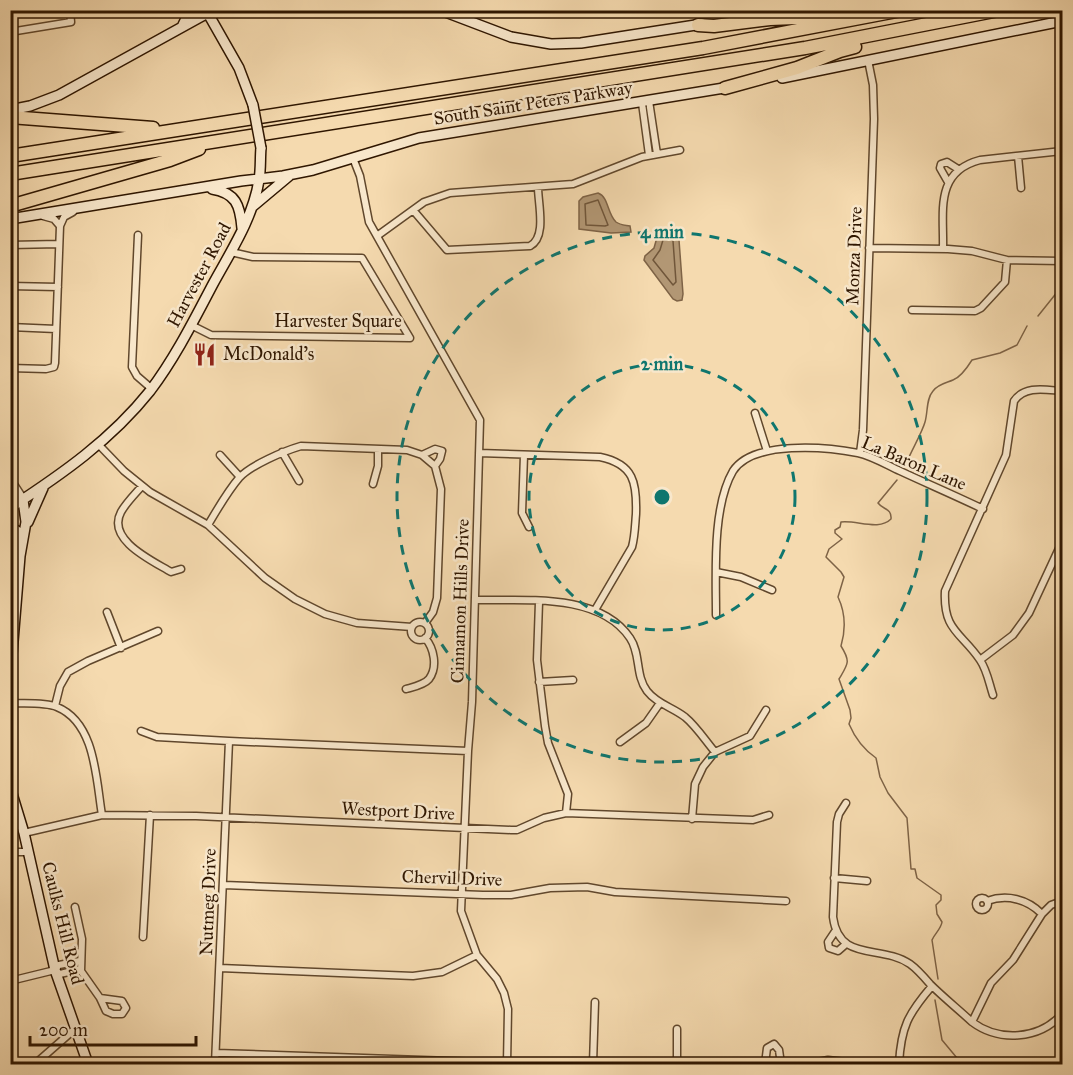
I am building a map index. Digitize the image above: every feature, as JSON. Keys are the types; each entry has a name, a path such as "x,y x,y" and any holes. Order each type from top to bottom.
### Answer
{"highway":[{"path":"10,156 723,45 902,10"},
{"path":"10,174 755,57 886,34 999,10"},
{"path":"698,25 714,26 757,20 819,16 871,17"},
{"path":"725,88 797,68 840,51 866,45 886,34"},
{"path":"10,117 181,130"},
{"path":"10,206 170,160 227,140"}],"main road":[{"path":"182,28 190,10"},
{"path":"440,10 511,37 551,44 581,43 782,10"},
{"path":"10,110 59,95 209,12"},
{"name":"Harvester Road","path":"10,508 76,465 118,428 152,389 172,359 243,230 259,180 261,148 254,105 239,68 209,12"},
{"name":"South Saint Peters Parkway","path":"10,219 291,175 419,138 725,88 1062,21"},
{"path":"252,207 291,175"},
{"path":"202,188 222,191 232,197 238,204 243,230"},
{"path":"10,678 22,544 34,505 44,486"},
{"path":"23,500 26,515 25,530"},
{"path":"10,527 17,531 22,544"},
{"name":"Caulks Hill Road","path":"10,787 24,833 55,970 88,1065"}],"street":[{"path":"10,32 71,22 69,10"},
{"name":"Monza Drive","path":"860,453 863,430 874,119 873,85 868,60"},
{"path":"645,102 653,154"},
{"path":"377,236 429,200 457,191 538,187 583,181 653,154 680,150"},
{"path":"943,249 946,187 958,169 980,160 1062,151"},
{"path":"1018,156 1021,189"},
{"name":"Cinnamon Hills Drive","path":"353,158 360,176 365,211 377,236 480,420 472,702 461,911 477,955 497,979 504,993 508,1009 507,1064"},
{"path":"948,182 940,168 941,164 947,162 958,169"},
{"path":"413,210 447,250 530,246 537,241 540,232 538,187"},
{"path":"10,368 46,369 54,367 60,226 64,217 80,208"},
{"path":"36,215 50,216 60,226"},
{"path":"138,235 132,367 137,376 152,389"},
{"path":"10,245 59,243"},
{"path":"869,248 943,249 972,251 1007,260 1062,261"},
{"name":"Harvester Square","path":"191,325 211,334 410,338 362,258 253,257 231,252"},
{"path":"912,310 969,311 981,308 1005,282 1007,260"},
{"path":"10,286 58,287"},
{"path":"10,327 56,329"},
{"path":"993,695 980,660 952,627 944,608 945,591 1006,455 1012,408 1019,395 1035,389 1062,391"},
{"path":"755,413 767,451"},
{"path":"99,445 142,486 208,525 265,578 324,616 357,623 412,627 418,622 425,623"},
{"path":"208,525 240,477 282,452 301,446 407,450 422,454 435,466 441,489 436,598 433,612 425,623"},
{"name":"La Baron Lane","path":"716,615 716,572 722,497 734,469 742,462 767,451 812,448 860,453 983,509"},
{"path":"373,484 378,466 378,449"},
{"path":"422,454 435,449 442,451 441,459 435,466"},
{"path":"282,452 299,481"},
{"path":"479,453 600,457 615,460 626,468 635,483 637,495 635,538 595,610"},
{"path":"220,455 240,477"},
{"path":"524,455 522,513 529,527"},
{"path":"10,480 23,500"},
{"path":"142,486 120,514 118,526 121,536 129,545 171,572 181,569"},
{"path":"980,660 1013,635 1029,613 1062,542"},
{"path":"716,572 741,577 772,590"},
{"path":"475,600 583,605 595,610 620,627 631,639 641,679 647,691 660,703 686,717 715,752"},
{"path":"539,602 537,660 548,743 568,794 566,813"},
{"path":"107,612 121,648"},
{"path":"425,623 429,632 425,638"},
{"path":"412,627 415,638 425,638"},
{"path":"55,706 60,686 68,672 158,631"},
{"path":"406,689 423,684 429,679 434,654 425,638"},
{"path":"540,682 573,680"},
{"path":"10,703 55,706 69,714 84,733 93,762 102,815"},
{"path":"620,742 646,723 660,703"},
{"path":"692,819 692,803 697,777 715,752 750,736 766,710"},
{"path":"141,731 157,737 468,751"},
{"name":"Nutmeg Drive","path":"215,1065 229,741"},
{"path":"846,803 837,822 833,916 836,930 846,944 910,963 972,1022 982,1029 997,1034 1026,1035 1053,1024 1062,1014"},
{"name":"Westport Drive","path":"24,833 102,815 517,830 544,818 566,813 753,820 769,815"},
{"path":"143,937 150,815"},
{"path":"10,852 28,852"},
{"path":"834,878 867,881"},
{"name":"Chervil Drive","path":"224,885 511,896 549,888 587,887 625,893 786,901"},
{"path":"987,901 996,897 1011,898 1026,902 1042,914"},
{"path":"972,1022 992,983 1013,960 1042,914 1052,905 1062,901"},
{"path":"75,907 82,939 81,969 84,977 100,998"},
{"path":"836,930 828,942 829,948 838,951 846,944"},
{"path":"220,968 420,975 442,972 477,955"},
{"path":"10,981 55,970 59,964 80,961"},
{"path":"55,970 60,974 81,969"},
{"path":"899,1065 902,1037 907,1019 932,986"},
{"path":"593,1065 595,1002"},
{"path":"35,1065 76,1028"},
{"path":"677,1029 677,1065"},
{"path":"765,1065 767,1048 774,1044 779,1050 781,1065"},
{"path":"216,1053 543,1065"},
{"path":"807,1065 836,1060 864,1065"}],"water":[{"path":"598,193 604,198 613,219 619,224 630,226 631,232 611,233 579,229 579,201 583,197"},
{"path":"658,234 677,234 679,240 683,294 682,300 677,301 673,299 644,260 654,248"}],"waterway":[{"path":"1038,316 1058,291"},
{"path":"906,464 924,426 929,398 935,389 959,377 972,360 1000,353 1017,345 1027,326"},
{"path":"897,480 878,503 889,511 891,519 874,525 841,522 835,533 842,539 829,549 826,557 844,577 838,597 843,609 844,622 841,646 847,663 839,679 850,710 849,724 860,743 876,758 880,777 888,793 907,818 911,869 915,869 917,878 941,895 941,900 936,905 937,914 942,922 932,940 938,979"},
{"path":"935,1000 942,1040 962,1064"}],"place":[{"name":"McDonald's","path":"205,354"}]}
